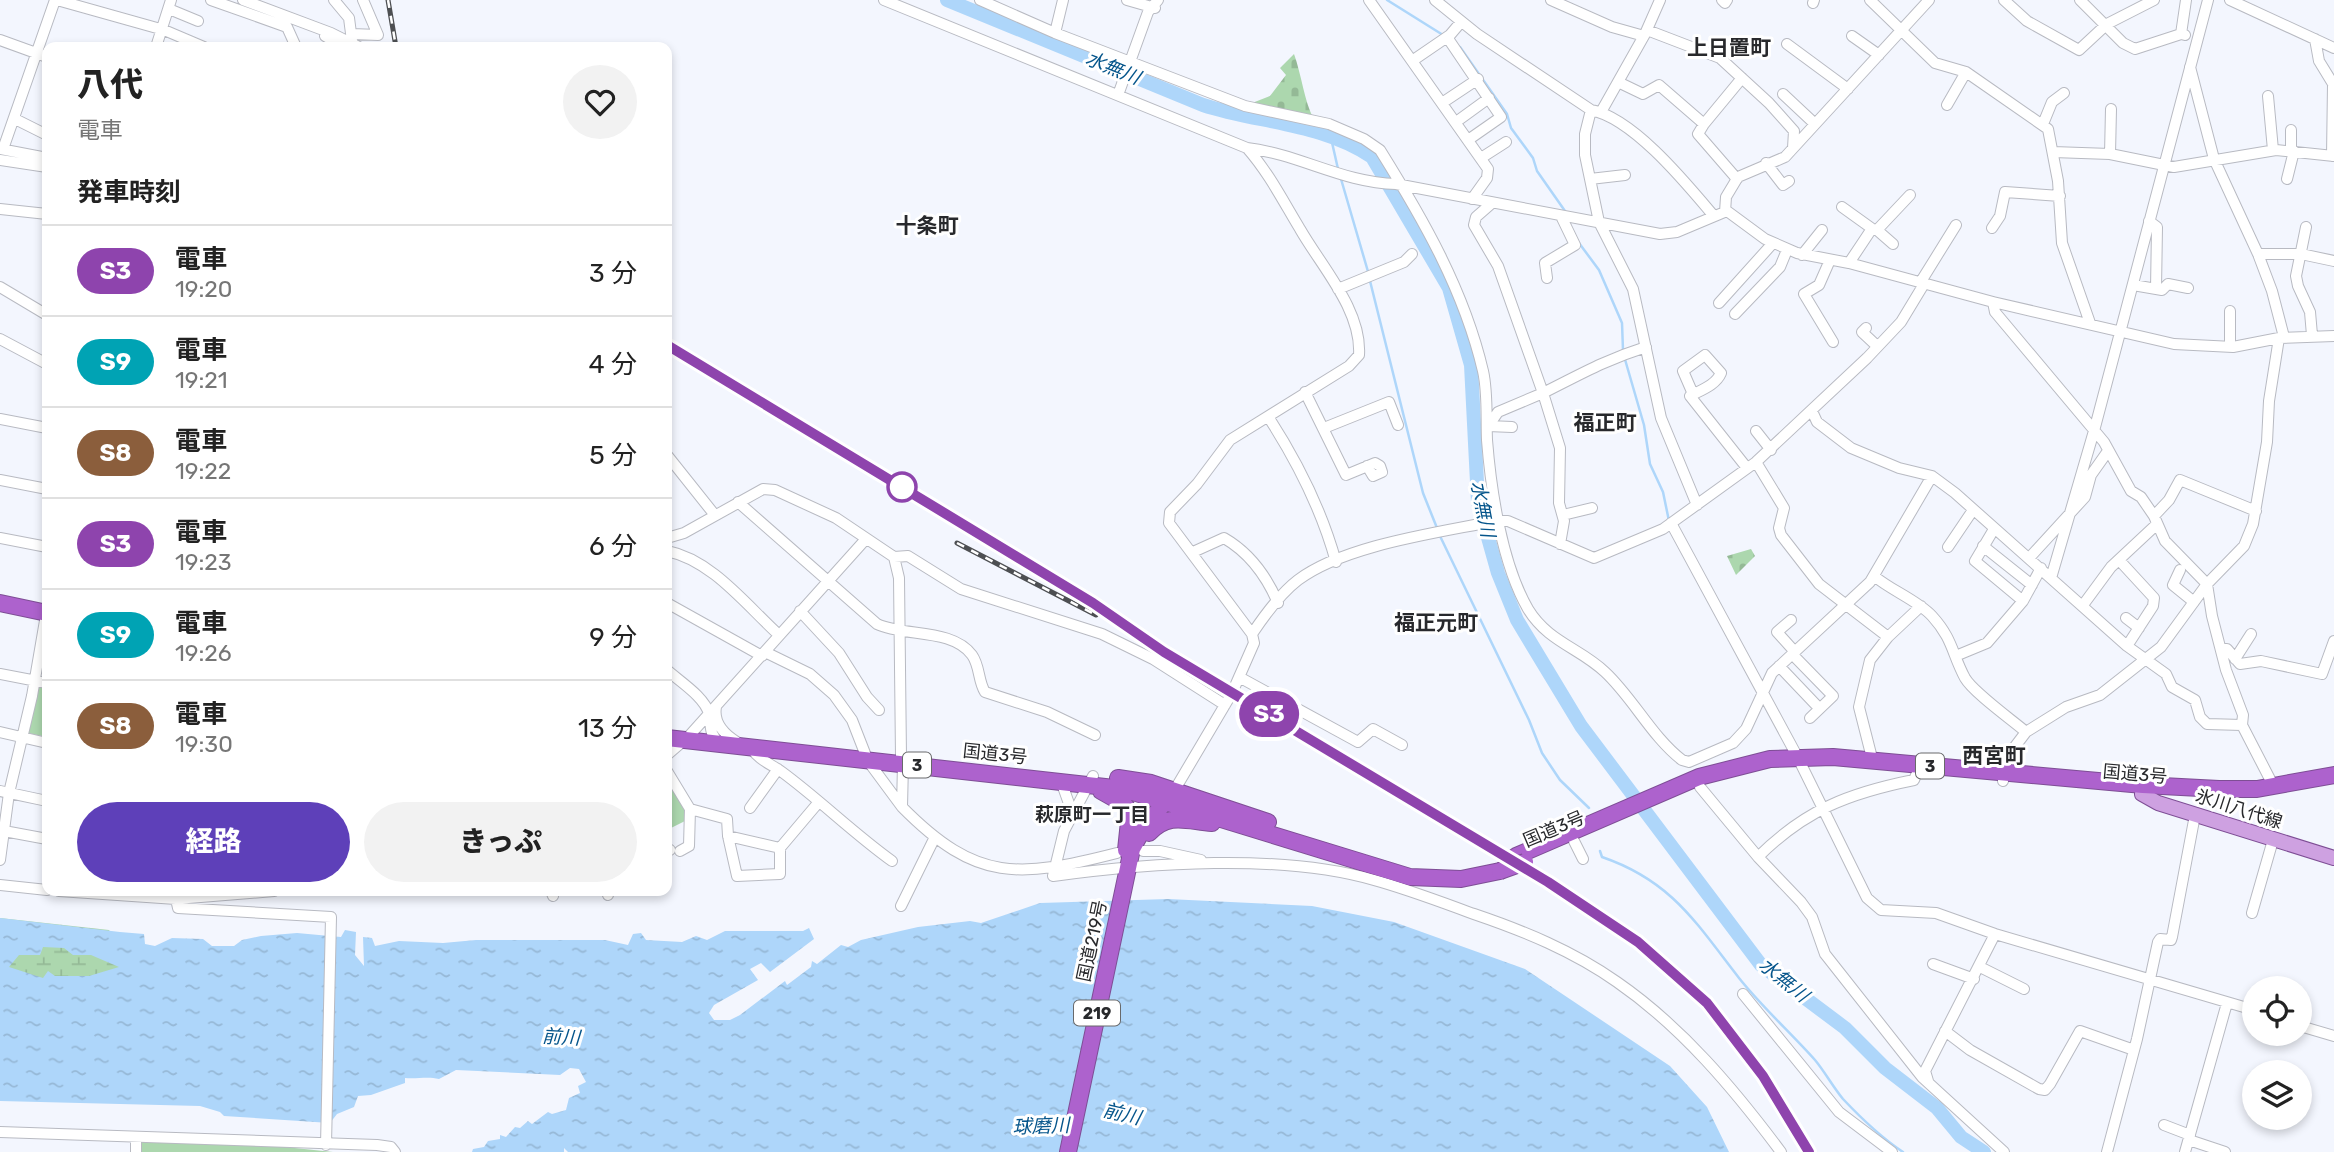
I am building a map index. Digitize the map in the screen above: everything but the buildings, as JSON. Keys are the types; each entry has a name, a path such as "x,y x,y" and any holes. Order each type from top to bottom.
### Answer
{"highway":[{"path":"0,603 42,613"},
{"path":"0,610 42,614"},
{"name":"国道3号","path":"672,734 687,739"},
{"name":"国道3号","path":"672,738 1091,781"},
{"name":"国道3号","path":"902,761 1061,780 1150,783 1170,796 1376,874 1435,880 1461,879 1574,841 1624,815"},
{"name":"国道3号","path":"1800,761 1916,775 2004,776"},
{"name":"国道3号","path":"1520,859 1696,785 1730,766 1800,761 1873,762 2142,790 2170,797 2230,800 2334,784"},
{"name":"国道3号","path":"2170,797 2274,787 2334,775"},
{"path":"1091,781 1130,812 1126,847 1127,870"},
{"name":"国道3号","path":"1170,796 1400,864 1453,869 1495,867"},
{"name":"国道219号","path":"1068,1152 1131,851 1143,830 1170,796"},
{"path":"1131,851 1156,825 1176,817 1252,828"}],"main road":[{"name":"氷川八代線","path":"2170,797 2195,815 2334,858"}],"street":[{"path":"1,153 15,119 34,53 56,0 164,30 192,42"},
{"path":"211,0 287,27 294,42"},
{"path":"233,0 351,42 378,35 363,0"},
{"path":"243,0 351,42"},
{"path":"334,0 349,18 351,42"},
{"path":"884,0 901,3 1120,90 1247,148 1270,151 1322,170 1377,184 1399,185 1660,234 1677,232 1719,214 1737,179 1766,163 1785,157 1929,0"},
{"path":"980,0 1055,33 1245,106 1329,124 1358,136 1380,150 1443,256 1469,324 1483,372 1497,521 1511,569 1529,609 1565,648 1606,673 1682,760 1689,762 1733,743 1753,718 1772,673 1847,606 1874,576 1932,476"},
{"path":"1055,33 1063,0"},
{"path":"1127,0 1156,4"},
{"path":"1369,0 1488,169 1487,178 1472,200"},
{"path":"1435,0 1461,22 1651,147 1719,214 1787,250 2174,344 2230,347 2282,338 2334,336"},
{"path":"1551,0 1612,27 1645,33 1694,50 1706,50 1742,78 1794,131 1793,148"},
{"path":"1660,0 1618,82 1596,111 1585,134 1590,179 1599,222 1633,289 1661,418 1697,505"},
{"path":"1870,0 1935,64 1966,72 2048,129 2060,196 2062,243 2090,323"},
{"path":"2004,0 2027,21 2079,50 2108,24 2154,0"},
{"path":"2080,0 2108,24 2123,43 2135,49 2181,34 2198,38"},
{"path":"2181,34 2186,0"},
{"path":"2051,578 2094,431 2208,0"},
{"path":"2230,0 2334,48"},
{"path":"158,42 170,4 198,20"},
{"path":"1120,90 1148,12 1156,4"},
{"path":"1412,61 1447,37 1461,22"},
{"path":"1853,36 1879,55"},
{"path":"1447,37 1478,79 1501,117 1468,140"},
{"path":"2053,152 2110,154 2164,166 2182,167 2273,150 2333,156 2333,84 2315,52 2315,39"},
{"path":"0,40 42,55"},
{"path":"1787,44 1848,89"},
{"path":"2004,776 2007,757 2026,732 2066,707 2100,695 2161,647 2207,584 2244,546 2256,511 2282,338 2272,291 2258,254 2214,159 2190,66"},
{"path":"1947,105 1966,72"},
{"path":"1737,179 1698,134 1742,78"},
{"path":"1442,103 1478,79"},
{"path":"1618,82 1643,94 1659,85 1704,124"},
{"path":"2043,124 2052,102 2064,93"},
{"path":"1783,94 1815,124"},
{"path":"2269,96 2273,150"},
{"path":"1455,122 1489,98"},
{"path":"2110,154 2111,109"},
{"path":"15,119 42,132"},
{"path":"2287,178 2292,151 2291,130"},
{"path":"1481,158 1506,142"},
{"path":"1170,796 1225,705 1252,652 1252,634 1169,523 1170,512 1197,484 1222,447 1349,366 1359,355 1359,343 1338,289 1267,170 1247,148"},
{"path":"1,153 42,157"},
{"path":"1,153 42,165"},
{"path":"1766,163 1783,186 1789,181"},
{"path":"1590,179 1625,175"},
{"path":"1992,228 2000,216 2005,192 2060,196"},
{"path":"1849,263 1910,195"},
{"path":"1492,203 1476,217 1475,225 1498,267 1560,448 1559,503 1563,515 1560,544"},
{"path":"1842,207 1857,215 1893,244"},
{"path":"0,209 42,213"},
{"path":"1547,278 1545,264 1575,245 1561,216"},
{"path":"2150,221 2157,227 2156,289"},
{"path":"1252,634 1297,581 1336,562 1377,547 1497,521 1508,521 1594,558 1671,523 1770,450 1901,322 1956,225"},
{"path":"2306,227 2298,286 2310,312 2312,335"},
{"path":"1802,254 1822,230"},
{"path":"1719,303 1773,243"},
{"path":"1735,314 1773,276 1787,250"},
{"path":"1338,289 1404,261 1412,254"},
{"path":"2258,254 2301,254 2334,261"},
{"path":"1830,260 1819,285 1804,294 1833,342"},
{"path":"2133,285 2162,290 2168,284 2188,288"},
{"path":"0,287 42,312"},
{"path":"1993,302 1995,312 2094,431 2131,491 2141,497 2165,541 2207,584 2226,670 2243,715 2242,725 2274,787"},
{"path":"2230,311 2230,347"},
{"path":"1866,328 1862,332 1877,346"},
{"path":"0,339 42,360"},
{"path":"1487,427 1498,412 1543,393 1583,370 1646,347"},
{"path":"1306,392 1346,475 1367,466"},
{"path":"1693,394 1690,396 1752,465 1784,508 1779,528 1785,542 1819,584 1888,637"},
{"path":"1324,428 1389,402 1398,425"},
{"path":"1811,411 1817,422 1851,448 1899,468 1932,476 2030,557 2127,646 2166,674 2172,688 2194,700 2200,717 2207,724 2242,725"},
{"path":"1269,418 1303,475 1325,525 1336,562"},
{"path":"0,419 42,427"},
{"path":"1487,427 1512,428"},
{"path":"1756,431 1770,450"},
{"path":"2030,557 2085,497 2091,475 2108,451"},
{"path":"672,461 714,514"},
{"path":"0,481 42,488"},
{"path":"2083,605 2155,521 2180,481 2256,511"},
{"path":"672,537 684,533 763,489 775,489 827,514 894,557 908,556 961,589 1010,607 1071,622 1102,634 1153,659 1225,705"},
{"path":"738,502 877,624 901,631 927,634 965,648 976,663 985,692 1047,712 1095,735"},
{"path":"1563,515 1592,508"},
{"path":"1948,547 1973,510"},
{"path":"1671,523 1800,761 1820,807 1867,898 1881,910 1936,913 1995,934 2242,1007"},
{"path":"1994,528 1975,561 2023,601"},
{"path":"0,538 42,546"},
{"path":"1193,552 1224,538 1238,546 1260,570 1278,603"},
{"path":"672,751 687,739 865,540"},
{"path":"1983,546 2032,585"},
{"path":"672,552 689,557 707,568 779,635"},
{"path":"894,557 899,578 901,631 902,807"},
{"path":"2119,560 2154,598 2153,606 2127,646"},
{"path":"1958,655 1987,643 2023,601 2041,568"},
{"path":"2180,570 2173,585 2194,602"},
{"path":"1874,576 1894,593 1921,606 1947,635 1958,655 1966,679 2026,732"},
{"path":"672,606 764,654 810,674 834,695 852,720 866,757 902,807 935,838 960,856 1015,872 1214,865 1275,866 1376,874 1513,928 1583,961 1617,982 1702,1054 1781,1152"},
{"path":"1873,762 1859,707 1870,660 1888,637 1921,606"},
{"path":"800,611 839,653 867,697 879,710"},
{"path":"2126,618 2138,628"},
{"path":"1791,620 1777,632 1833,696 1810,718"},
{"path":"2235,659 2251,634"},
{"path":"1,853 4,792 23,737 42,639"},
{"path":"2223,649 2227,649 2240,664 2260,661 2322,674 2334,641"},
{"path":"1779,666 1819,708"},
{"path":"0,674 42,682"},
{"path":"672,675 713,710 721,729 732,744"},
{"path":"1239,677 1358,742 1373,729 1402,745"},
{"path":"713,710 709,729 778,769 892,861"},
{"path":"0,733 42,742"},
{"path":"750,808 778,769"},
{"path":"1758,857 1778,837 1820,807 1914,780 1916,775"},
{"path":"672,779 690,809 689,846 672,850"},
{"path":"1061,780 1073,815"},
{"path":"1054,872 1073,815 1091,781"},
{"path":"1696,785 1801,902 1812,917 1825,954 1929,1084 2004,1152"},
{"path":"4,792 42,800"},
{"path":"690,809 727,819 737,876 780,874 780,848 818,803"},
{"path":"2107,1152 2134,1050 2158,942 2160,939 2171,940 2172,937 2195,815"},
{"path":"4,831 42,838"},
{"path":"728,836 780,848"},
{"path":"901,906 935,838"},
{"path":"2252,913 2273,840"},
{"path":"1574,841 1583,859"},
{"path":"1054,872 1131,851 1160,851 1214,865"},
{"path":"0,885 42,889"},
{"path":"169,896 176,899 213,896"},
{"path":"176,899 178,908 200,912 331,917 326,1145"},
{"path":"1929,1084 1925,1071 1995,934"},
{"path":"1933,964 1974,979"},
{"path":"1980,967 2024,989"},
{"path":"1742,994 1839,1112 1892,1152"},
{"path":"2185,1152 2227,1003"},
{"path":"2312,1030 2334,1036"},
{"path":"1945,1031 1970,1050 2045,1090 2080,1031 2134,1050"},
{"path":"2164,1125 2225,1152"},
{"path":"0,1132 377,1145 391,1147 395,1152"},
{"path":"136,1137 136,1152"}],"green space":[{"path":"1294,54 1313,117 1247,105 1270,96 1286,75 1280,68"},
{"path":"1751,549 1755,556 1736,575 1727,556"},
{"path":"38,683 42,684 42,736 27,733"},
{"path":"672,783 687,808 687,820 672,828"},
{"path":"0,918 109,930 124,953 178,973 0,988"},
{"path":"140,1141 247,1143 333,1152 141,1152"}],"water":[{"path":"1168,899 1312,906 1394,922 1525,969 1670,1066 1707,1107 1729,1152 568,1152 564,1148 564,1152 472,1152 473,1149 484,1147 488,1141 500,1139 500,1135 506,1137 515,1127 520,1128 528,1121 532,1124 548,1112 552,1114 566,1110 569,1098 580,1093 578,1086 586,1082 579,1069 570,1068 560,1075 456,1070 439,1079 405,1078 405,1083 371,1095 358,1096 354,1107 337,1114 330,1123 224,1116 220,1112 200,1106 0,1101 0,918 144,934 145,944 155,946 172,938 203,939 212,946 234,946 242,940 261,936 297,933 341,937 345,930 356,932 355,955 364,966 363,937 372,938 375,946 399,941 443,943 476,940 605,940 628,945 633,934 641,933 646,940 682,942 696,936 707,940 725,931 803,931 809,928 814,939 770,972 761,963 750,969 758,980 714,1005 709,1013 714,1020 730,1020 785,981 787,985 811,967 812,961 817,964 841,945 848,947 861,940 918,927 970,921 981,923 1040,903","holes":["43,947 64,948 73,955 91,955 119,967 89,976 55,976 48,971 43,978 9,967 19,955 40,955"]}],"waterway":[{"name":"水無川","path":"947,0 1203,105 1311,130 1353,146 1372,157 1449,288 1471,365 1478,502 1498,573 1517,620 1581,726 1761,965 1845,1028 1885,1068 1937,1108 1961,1137 1984,1152"},
{"path":"1387,0 1443,35"},
{"path":"1460,47 1507,114 1511,128 1565,211"},
{"path":"1331,138 1338,169"},
{"path":"1341,179 1369,275"},
{"path":"1579,243 1599,270 1622,323 1623,350"},
{"path":"1370,281 1423,493 1437,528"},
{"path":"1624,356 1644,425 1650,464 1663,492 1669,521"},
{"path":"1439,534 1529,720 1542,753 1560,780 1589,808"},
{"path":"1600,851 1602,857 1647,878 1681,906 1748,989 1815,1060 1843,1099 1871,1127 1903,1152"}],"railway":[{"path":"388,0 395,42"},
{"path":"672,348 1093,603 1164,652 1548,882 1638,942 1707,1003 1763,1076 1809,1152"},
{"path":"957,543 1096,615"}],"train":[{"name":"S3","path":"672,348 1093,603 1164,652 1231,693 1548,882 1638,942 1707,1003 1763,1076 1809,1152"}],"district":[{"name":"上日置町","path":"1729,47"},
{"name":"十条町","path":"927,225"},
{"name":"福正町","path":"1605,422"},
{"name":"福正元町","path":"1436,622"},
{"name":"西宮町","path":"1994,755"},
{"name":"萩原町一丁目","path":"1092,814"}],"water label":[{"name":"前川","path":"561,1037"},
{"name":"前川","path":"1122,1114"},
{"name":"球磨川","path":"1041,1126"}]}
